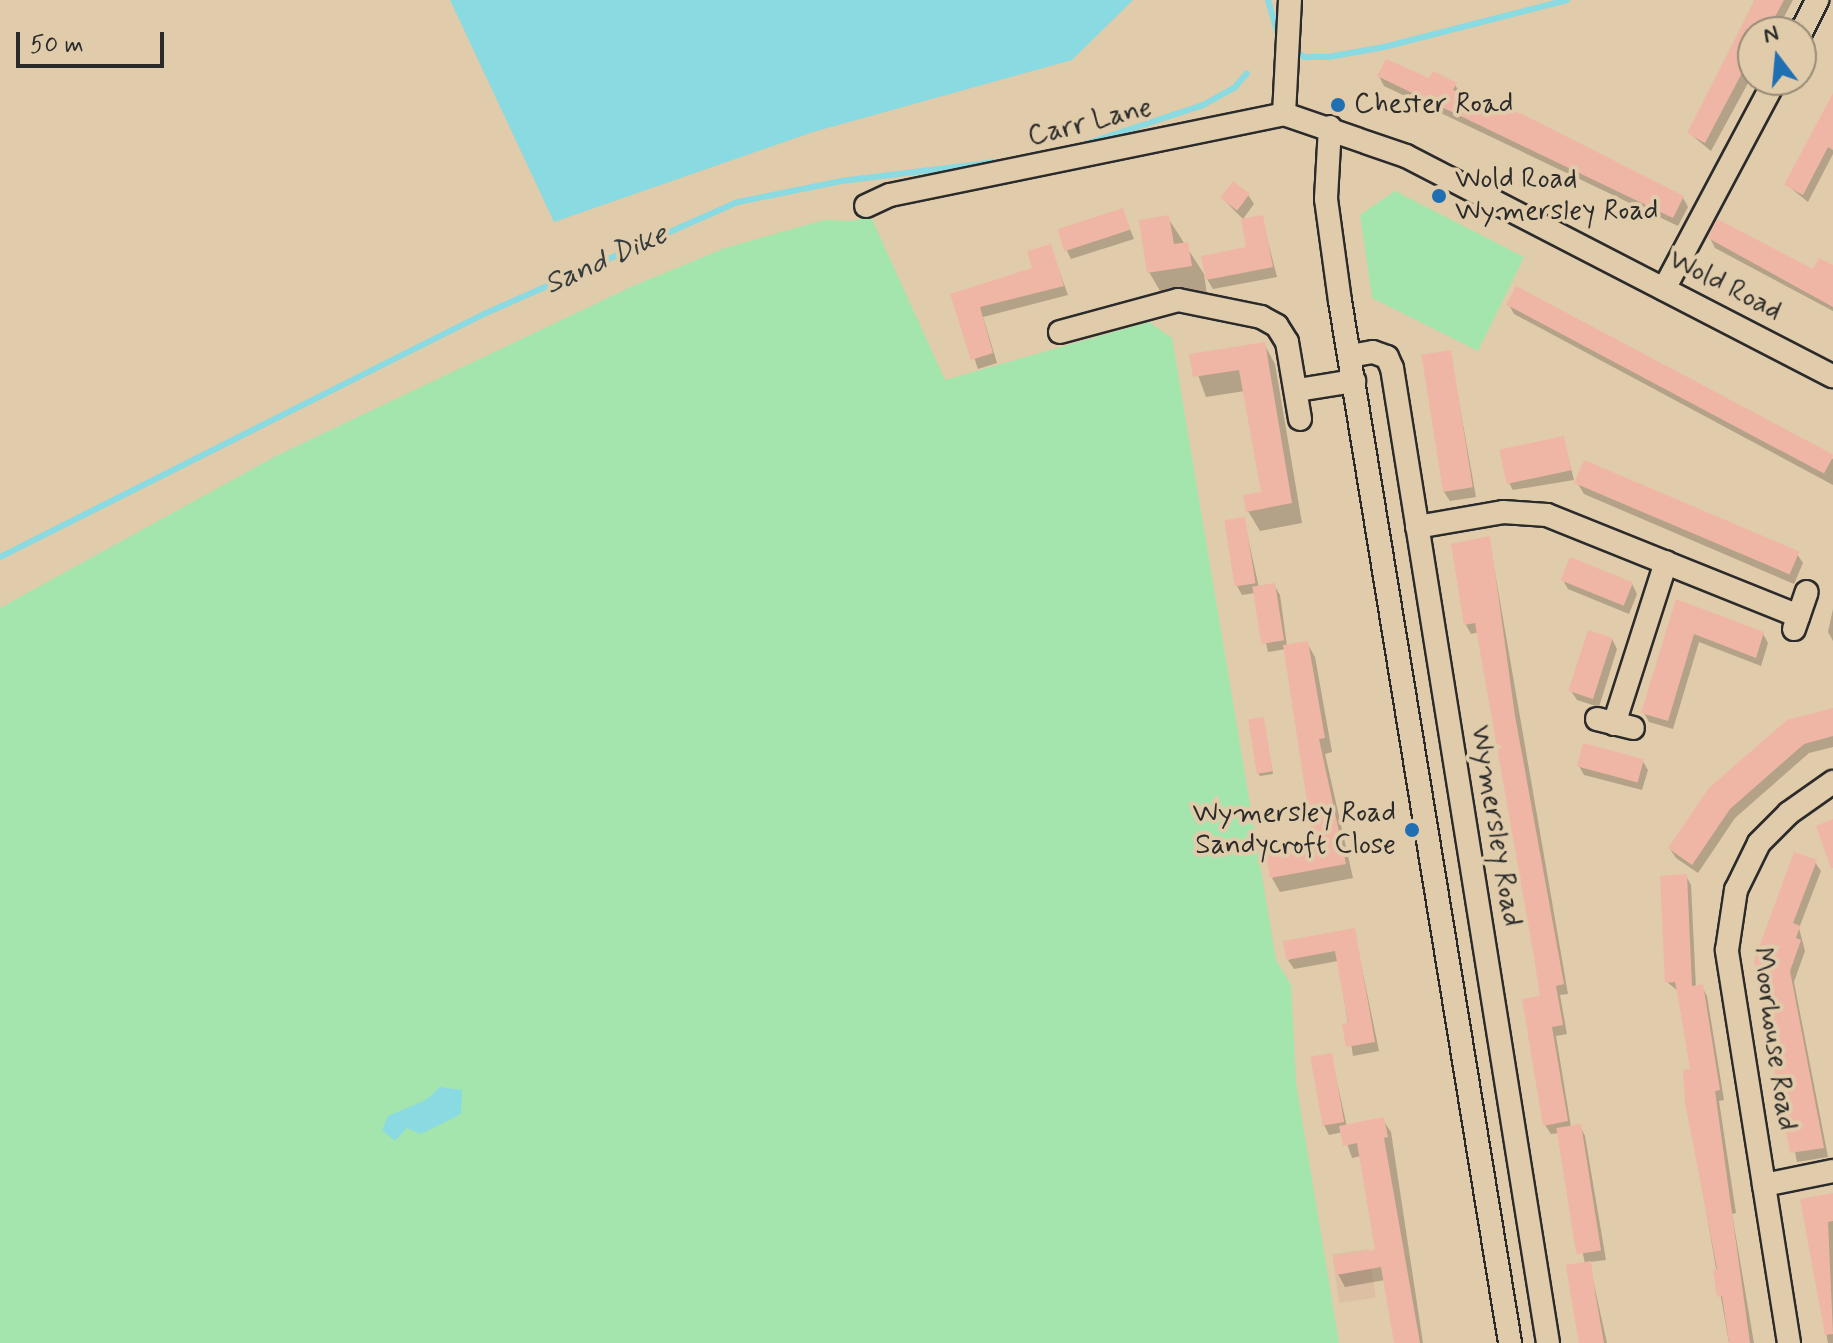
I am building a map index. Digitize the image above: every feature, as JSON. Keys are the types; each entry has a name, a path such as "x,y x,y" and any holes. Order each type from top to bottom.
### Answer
{"street":[{"path":"1284,114 1286,59 1292,31 1290,0"},
{"path":"1664,289 1767,96"},
{"name":"Carr Lane","path":"866,206 890,195 1284,114 1330,127"},
{"path":"1330,127 1326,199 1510,1343"},
{"name":"Wold Road","path":"1330,127 1406,156 1833,376"},
{"path":"1072,323 1178,300 1261,317 1277,326 1287,342 1298,390 1300,419"},
{"name":"Wymersley Road","path":"1350,356 1373,352 1387,357 1392,368 1548,1343"},
{"path":"1298,390 1354,381"},
{"path":"1417,527 1503,512 1547,515 1666,562 1796,623 1807,592"},
{"path":"1615,724 1666,562"},
{"name":"Moorhouse Road","path":"1789,1343 1727,950 1736,890 1759,843 1789,813 1833,782"},
{"path":"1764,1185 1833,1171"}],"shaded area":[{"path":"1369,1249 1376,1298 1339,1303 1332,1254"}],"green space":[{"path":"1395,191 1524,257 1478,351 1372,298 1360,215"},
{"path":"870,215 945,380 1149,322 1172,338 1276,960 1291,985 1296,1083 1339,1343 0,1343 0,608 276,456 633,286 725,248 824,220 853,221"}],"water":[{"path":"450,0 1133,0 1072,60 813,132 554,222"},
{"path":"440,1087 462,1090 461,1114 421,1134 407,1128 395,1141 382,1130 388,1116 426,1100"}],"building":[{"path":"1755,0 1784,0 1776,16 1747,16"},
{"path":"1737,35 1737,82 1705,143 1687,133"},
{"path":"1386,59 1429,78 1433,71 1457,83 1453,90 1522,114 1684,196 1673,218 1377,76"},
{"path":"1833,93 1833,150 1828,147 1803,195 1784,185"},
{"path":"1233,181 1250,194 1237,210 1220,198"},
{"path":"1123,208 1130,230 1064,251 1057,229"},
{"path":"1169,215 1174,244 1188,242 1192,266 1147,273 1139,220"},
{"path":"1263,215 1273,267 1206,280 1201,256 1246,247 1241,219"},
{"path":"1717,219 1813,269 1819,258 1833,265 1833,307 1708,238"},
{"path":"1051,244 1064,286 980,307 993,353 971,360 950,294 1032,268 1027,251"},
{"path":"1516,286 1833,455 1824,474 1506,305"},
{"path":"1265,342 1292,503 1246,512 1243,495 1261,492 1239,370 1193,377 1189,354"},
{"path":"1451,350 1473,487 1443,492 1421,355"},
{"path":"1564,436 1571,470 1507,484 1499,450"},
{"path":"1584,460 1799,551 1790,574 1574,483"},
{"path":"1245,517 1255,583 1235,586 1224,520"},
{"path":"1490,536 1515,716 1564,984 1556,986 1563,1025 1552,1027 1568,1121 1543,1126 1522,999 1540,996 1534,957 1475,623 1464,625 1451,544"},
{"path":"1570,557 1633,582 1624,606 1561,580"},
{"path":"1275,583 1284,640 1261,644 1252,587"},
{"path":"1676,599 1764,632 1756,658 1694,634 1668,721 1641,713"},
{"path":"1588,630 1613,638 1593,699 1568,691"},
{"path":"1308,641 1325,738 1319,739 1346,864 1270,878 1266,855 1314,847 1283,645"},
{"path":"1833,708 1833,736 1804,744 1730,809 1692,865 1668,848 1709,788 1787,720"},
{"path":"1264,717 1273,771 1257,774 1248,720"},
{"path":"1583,743 1644,759 1638,782 1577,766"},
{"path":"1833,819 1833,868 1831,868 1816,826"},
{"path":"1794,852 1817,860 1793,923 1800,926 1796,938 1801,940 1790,971 1824,1148 1790,1153 1754,961"},
{"path":"1687,874 1692,986 1703,984 1720,1090 1715,1091 1750,1343 1729,1343 1722,1296 1717,1297 1713,1270 1717,1269 1685,1102 1683,1070 1690,1069 1675,982 1665,983 1660,876"},
{"path":"1355,928 1375,1042 1346,1047 1342,1024 1348,1023 1335,951 1286,960 1283,941"},
{"path":"1332,1053 1344,1122 1322,1126 1310,1057"},
{"path":"1384,1117 1388,1137 1384,1138 1420,1343 1394,1343 1381,1267 1336,1275 1334,1256 1375,1250 1357,1143 1343,1146 1339,1126"},
{"path":"1581,1124 1601,1250 1576,1254 1556,1128"},
{"path":"1833,1193 1833,1221 1828,1222 1833,1334 1825,1335 1800,1199"},
{"path":"1591,1261 1604,1343 1579,1343 1571,1297 1566,1265"}],"waterway":[{"path":"1268,0 1281,45"},
{"path":"1291,50 1305,57 1328,57 1384,47 1567,0"},
{"name":"Sand Dike","path":"1085,144 1203,105 1235,87 1247,73"},
{"name":"Sand Dike","path":"0,557 486,313 738,202 841,181 996,162"}],"place":[{"name":"Chester Road","path":"1338,105"},
{"name":"Wold Road Wymersley Road","path":"1439,196"},
{"name":"Wymersley Road Sandycroft Close","path":"1412,830"}]}
